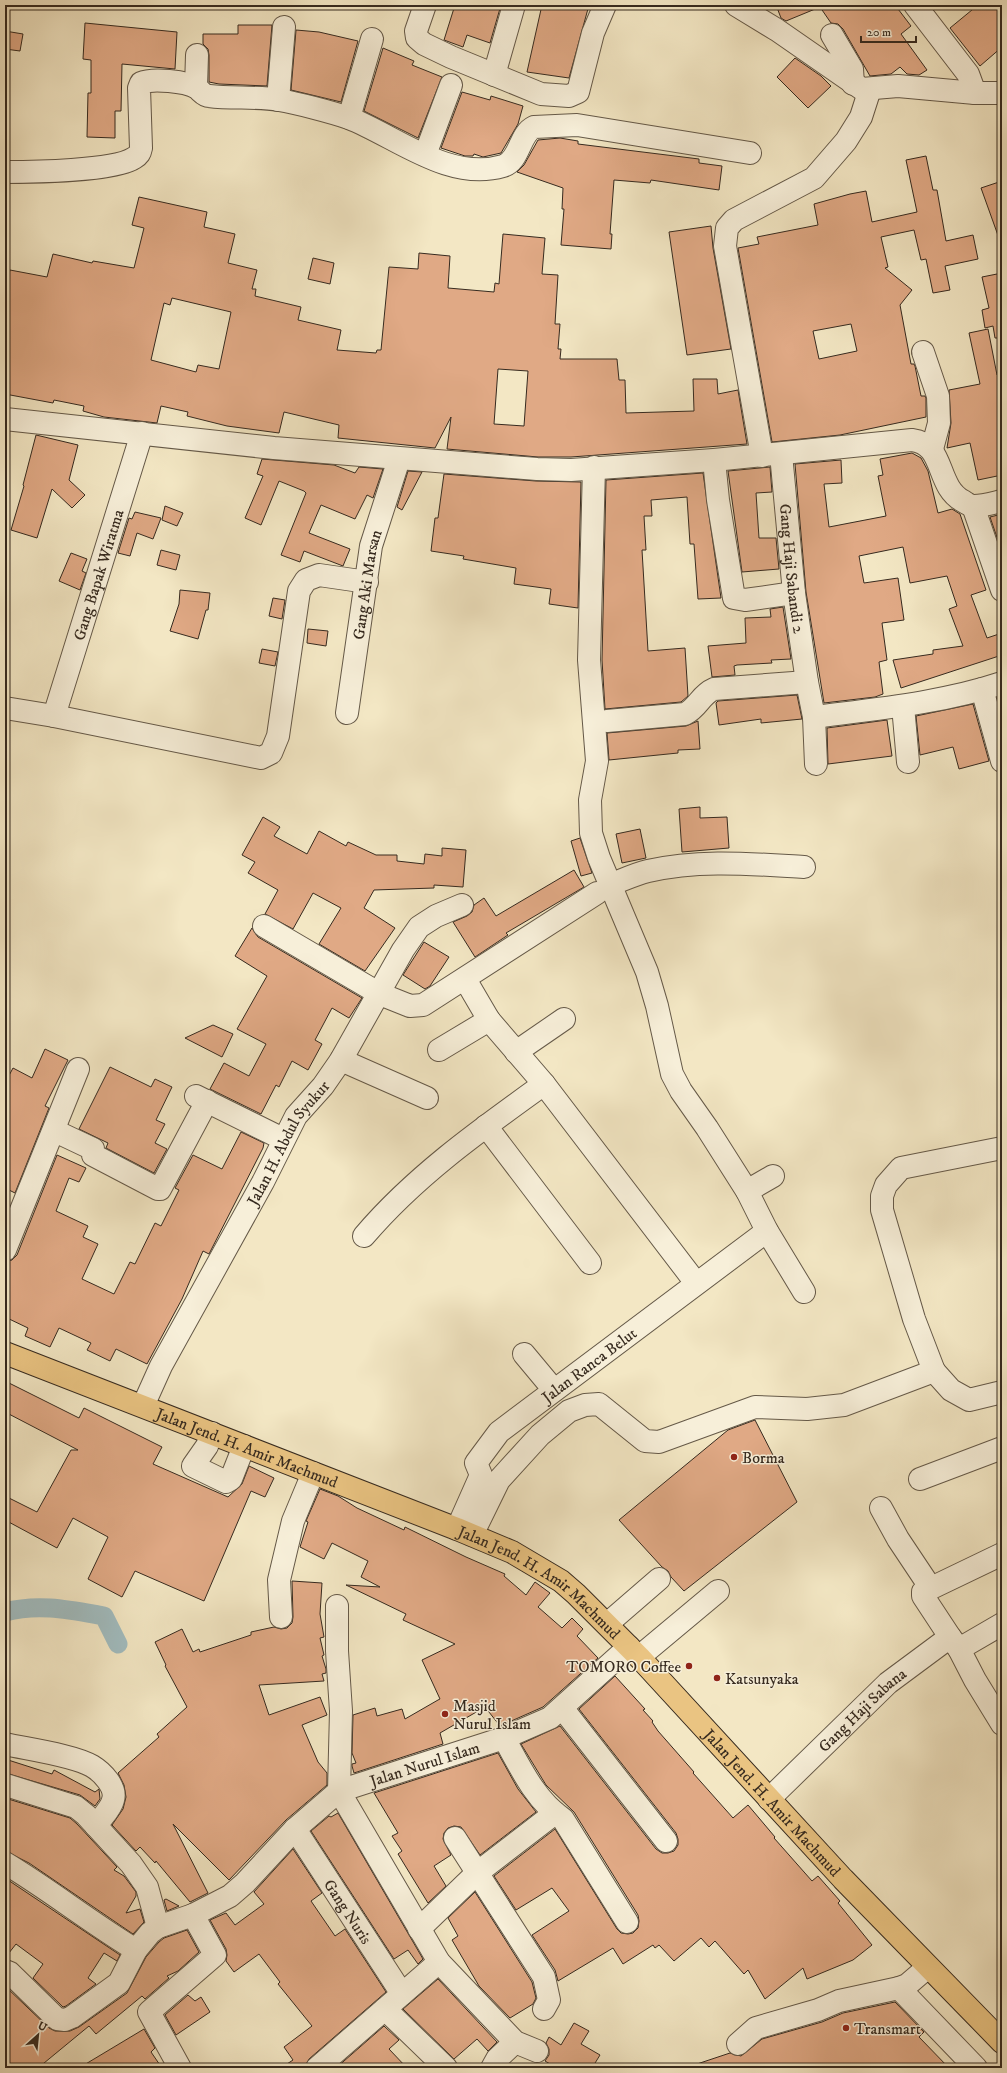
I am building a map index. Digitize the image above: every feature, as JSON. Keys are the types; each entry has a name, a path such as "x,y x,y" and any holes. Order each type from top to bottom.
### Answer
{"highway":[{"name":"Jalan Jend. H. Amir Machmud","path":"5,1353 464,1532 512,1552 561,1581 607,1624 634,1652 769,1799 1002,2042"}],"street":[{"path":"425,5 416,31 417,38 424,44 451,58 541,94 570,96 578,92 593,33 605,5"},
{"path":"494,74 514,5"},
{"path":"736,5 861,86 898,86 975,93 1002,93"},
{"path":"915,5 968,74 975,93"},
{"path":"278,100 284,27"},
{"path":"832,35 861,86"},
{"path":"349,118 372,39"},
{"path":"196,87 197,55"},
{"path":"5,172 49,171 104,167 133,159 139,154 141,148 139,88 141,83 162,80 196,87 207,96 278,100 349,118 425,155 460,169 479,171 505,166 511,161 529,130 534,127 578,125 750,153"},
{"path":"425,155 451,85"},
{"name":"Gang Haji Sabandi 2","path":"816,764 814,716 807,682 771,455 725,246 727,228 734,220 814,178 846,141 861,117 861,86"},
{"path":"923,352 938,396 939,423 932,449"},
{"path":"5,419 274,448 537,469 571,470 594,467 771,455 912,440 922,441 932,449 947,486 958,498 973,506 1002,501"},
{"name":"Gang Bapak Wiratma","path":"54,716 142,433"},
{"name":"Gang Aki Marsan","path":"347,713 367,582 370,546 399,458"},
{"path":"714,460 718,500 734,598 745,600 794,593"},
{"path":"594,467 588,660 597,761 590,800 592,833 604,889 647,972 658,1006 672,1074 681,1091 707,1128 747,1191 767,1231 804,1292"},
{"path":"973,506 1002,590"},
{"path":"6,713 54,716 262,758 271,753 278,736 299,591 306,580 319,575 367,582"},
{"path":"607,721 685,714 694,710 707,692 714,689 807,682"},
{"path":"814,716 903,706 982,689 1002,683"},
{"path":"982,689 1002,761"},
{"path":"903,706 908,762"},
{"path":"264,926 380,994 410,1006 423,1005 604,889 648,871 692,864 745,863 804,867"},
{"name":"Jalan H. Abdul Syukur","path":"142,1406 161,1366 263,1182 283,1139 296,1116 323,1086 341,1060 380,994 403,950 419,927 436,916 462,905"},
{"path":"465,979 489,1020 544,1084 696,1283"},
{"path":"516,1052 564,1019"},
{"path":"439,1050 489,1020"},
{"path":"341,1060 427,1098"},
{"path":"5,1250 78,1069"},
{"path":"364,1236 387,1209 417,1181 486,1126 544,1084"},
{"path":"54,1131 93,1149 93,1155 158,1189 160,1189 201,1098 283,1139"},
{"path":"486,1126 590,1263"},
{"path":"1002,1148 901,1168 886,1185 882,1196 882,1210 914,1319 934,1371 951,1390 969,1400 1002,1392"},
{"path":"747,1191 773,1176"},
{"name":"Jalan Ranca Belut","path":"464,1532 481,1475 476,1463 491,1440 499,1432 563,1388 696,1283 767,1231"},
{"path":"524,1354 585,1405"},
{"path":"464,1532 499,1480 540,1435 569,1411 585,1405 599,1404 645,1441 660,1442 755,1407 807,1409 844,1405 934,1371"},
{"path":"212,1433 207,1446 193,1466 226,1482 230,1479 244,1446"},
{"path":"920,1479 1002,1448"},
{"path":"281,1617 279,1580 293,1521 313,1473"},
{"path":"881,1508 898,1539 930,1587"},
{"path":"1002,1554 924,1590 923,1596 954,1643 1002,1724"},
{"path":"607,1624 659,1579"},
{"name":"Jalan Nurul Islam","path":"348,1788 504,1738 550,1718 634,1652 718,1591"},
{"path":"337,1606 337,1646 348,1788 419,1929 439,1962 515,2042 538,2051"},
{"name":"Gang Haji Sabana","path":"769,1799 888,1683 954,1643 1002,1624"},
{"path":"563,1709 666,1841"},
{"path":"504,1738 524,1776 548,1809 563,1819 627,1922"},
{"path":"5,1744 72,1759 92,1766 112,1786 113,1801 96,1826"},
{"path":"6,1785 76,1807 131,1864 147,1887 158,1927"},
{"path":"5,1971 10,1972 57,2019 65,2020 72,2017 119,1982 136,1950 150,1933 158,1927 193,1915 230,1896 245,1883 295,1828 348,1788"},
{"path":"419,1929 477,1873 554,1813"},
{"name":"Gang Nuris","path":"295,1828 402,1994"},
{"path":"455,1838 544,1977 549,2000 544,2010"},
{"path":"5,1863 32,1879 98,1927 136,1950"},
{"path":"180,2068 149,2012 215,1955 193,1915"},
{"path":"738,2044 756,2028 818,2010 859,1996 907,1985 919,1957"},
{"path":"317,2068 439,1962"},
{"path":"899,1988 976,2068"},
{"path":"385,2009 446,2068"},
{"path":"492,2068 497,2059 515,2042"}],"building":[{"path":"455,5 501,5 490,43 467,35 463,47 444,40"},
{"path":"542,5 589,5 569,78 527,72"},
{"path":"776,5 895,5 911,26 901,34 927,70 919,75 907,74 900,67 891,74 870,76 843,29 838,24 831,23 820,7 786,21 781,18"},
{"path":"978,5 1002,5 1002,47 980,66 950,28"},
{"path":"85,23 177,32 175,69 122,64 121,111 115,111 115,138 87,137 88,93 91,93 91,60 83,59"},
{"path":"238,25 272,25 267,86 219,84 209,82 209,55 208,49 203,44 203,34 238,34"},
{"path":"296,30 319,32 358,41 341,102 291,90"},
{"path":"5,31 23,34 20,51 5,49"},
{"path":"383,48 414,61 412,65 442,77 418,138 364,111"},
{"path":"795,58 821,76 831,86 808,108 777,77"},
{"path":"462,92 490,100 491,96 523,106 518,124 501,153 483,157 474,154 473,156 465,156 441,148"},
{"path":"560,138 578,141 578,144 699,159 699,163 722,166 719,190 651,180 650,183 614,180 610,234 612,234 611,249 561,245 564,209 562,209 563,188 517,172 524,165 538,140"},
{"path":"926,156 933,190 937,190 946,241 973,235 978,259 945,266 950,290 933,293 926,259 921,260 914,230 881,237 888,267 885,268 912,290 900,305 911,364 914,364 915,366 921,396 925,396 926,398 926,417 840,435 772,442 738,248 759,244 757,237 818,225 814,204 850,194 866,191 872,222 917,212 906,160","holes":["851,324 857,351 819,359 813,331"]},
{"path":"1002,181 1002,241 1000,241 981,188"},
{"path":"139,197 207,212 204,227 235,234 228,263 257,270 252,289 256,289 255,296 301,307 298,320 341,330 337,350 376,353 377,350 381,350 389,267 418,269 419,253 450,256 448,288 494,292 495,283 499,284 503,234 545,238 542,274 558,275 555,324 560,324 558,349 561,349 560,359 617,359 619,380 625,380 626,413 694,411 693,379 717,379 718,394 738,390 747,444 571,457 538,457 447,449 451,417 435,448 338,438 339,425 284,412 279,433 227,426 187,416 188,412 161,406 157,423 104,417 83,411 84,406 54,400 53,403 5,394 5,291 10,270 47,277 53,254 92,263 93,261 134,268 144,228 132,225","holes":["172,298 231,312 219,369 198,365 196,372 151,360 164,303 170,305","498,369 528,371 524,426 494,424"]},
{"path":"711,226 713,248 731,349 687,355 669,232"},
{"path":"313,258 334,263 330,284 308,279"},
{"path":"1002,273 1002,338 995,338 993,326 985,328 982,310 989,308 982,277"},
{"path":"988,329 997,375 1002,374 1002,408 998,409 1002,431 1002,475 978,480 970,443 947,448 951,423 949,390 980,384 969,333"},
{"path":"36,435 78,445 69,480 85,495 72,508 52,489 37,538 11,530 24,486 23,485"},
{"path":"912,453 921,458 928,471 938,513 952,509 960,514 986,590 971,595 987,638 1002,633 1002,655 901,688 893,660 933,654 933,650 963,646 949,609 957,606 947,576 910,583 903,547 859,556 864,583 898,578 904,620 882,623 887,660 879,662 883,694 875,697 824,703 806,592 795,464 841,460 842,483 824,484 829,527 886,516 878,476 883,475 880,459"},
{"path":"262,459 334,465 355,473 359,467 383,469 373,498 367,495 355,519 321,505 309,533 350,549 343,566 304,551 300,562 281,555 306,493 304,491 279,481 261,525 245,518 263,476 257,474"},
{"path":"770,467 772,492 756,493 759,538 776,538 779,569 742,572 728,471"},
{"path":"408,471 422,472 402,510 397,507"},
{"path":"703,473 721,598 698,599 694,544 690,544 687,497 651,500 652,516 644,516 646,550 642,550 648,651 685,648 688,696 681,702 605,709 602,660 606,480"},
{"path":"444,474 536,481 581,482 578,608 549,604 551,589 514,584 516,568 463,559 464,556 431,551 435,518 438,518"},
{"path":"165,506 183,513 177,526 162,520"},
{"path":"135,512 161,518 153,539 137,533 130,556 118,553 129,518 132,519"},
{"path":"1002,514 1002,552 990,517"},
{"path":"161,550 180,555 176,570 157,565"},
{"path":"71,553 87,559 82,571 86,573 80,590 59,581"},
{"path":"180,590 210,593 208,610 206,610 198,639 170,631 179,604"},
{"path":"273,598 285,600 282,619 269,616"},
{"path":"783,607 791,659 771,660 772,663 737,665 734,666 735,675 712,677 708,646 746,643 745,618 771,617 770,609"},
{"path":"308,629 328,631 326,646 307,643"},
{"path":"262,649 278,652 275,666 259,663"},
{"path":"797,695 802,719 761,723 761,719 719,725 716,703 718,701"},
{"path":"973,704 989,761 959,769 953,747 920,755 916,716"},
{"path":"887,720 892,756 828,764 827,728"},
{"path":"698,721 700,749 678,750 678,753 609,760 607,733 686,726"},
{"path":"700,807 700,818 727,817 729,848 682,852 679,809"},
{"path":"263,817 280,827 274,836 307,854 319,831 346,846 348,842 376,855 397,855 397,861 424,864 425,854 442,856 442,848 466,850 463,887 434,885 434,888 374,890 364,908 395,928 365,971 319,944 341,908 313,893 293,929 265,914 278,890 248,873 255,862 242,855"},
{"path":"640,829 646,858 622,863 616,834"},
{"path":"580,838 592,873 581,876 571,841"},
{"path":"574,870 584,887 506,933 508,935 475,957 453,922 467,916 472,912 474,905 484,898 496,916"},
{"path":"252,928 258,937 362,998 349,1018 332,1008 315,1040 322,1044 308,1070 292,1061 279,1087 276,1085 261,1114 210,1089 224,1063 249,1076 266,1044 237,1029 267,976 235,956"},
{"path":"424,942 449,957 430,986 425,989 403,975"},
{"path":"213,1025 233,1034 222,1057 185,1038"},
{"path":"45,1049 68,1060 45,1106 49,1108 15,1193 5,1188 5,1083 13,1068 32,1078"},
{"path":"110,1067 151,1087 155,1079 172,1087 156,1120 165,1124 155,1143 167,1149 154,1173 106,1148 108,1143 79,1129"},
{"path":"241,1132 264,1143 263,1148 209,1254 203,1251 182,1299 147,1364 116,1349 110,1361 87,1350 91,1343 59,1328 50,1347 25,1336 28,1328 5,1317 5,1262 12,1260 17,1255 57,1155 86,1168 79,1182 69,1178 56,1211 88,1226 83,1237 98,1244 82,1279 114,1294 130,1262 135,1264 155,1223 161,1226 179,1190 175,1188 193,1155 222,1169"},
{"path":"5,1381 79,1418 84,1408 162,1447 153,1464 228,1497 242,1484 249,1466 274,1478 265,1497 251,1491 204,1601 135,1571 122,1597 88,1579 108,1537 73,1518 57,1548 5,1520 5,1496 37,1512 71,1450 78,1450 5,1412"},
{"name":"Borma","path":"755,1420 797,1502 684,1591 671,1577 668,1571 662,1567 619,1520 728,1430"},
{"path":"320,1489 338,1496 357,1508 404,1530 405,1527 466,1557 505,1574 504,1576 526,1595 535,1582 550,1593 538,1607 562,1628 572,1618 583,1629 577,1636 598,1658 543,1707 500,1726 485,1707 440,1733 443,1744 354,1773 352,1764 356,1763 352,1753 353,1715 375,1708 377,1716 402,1709 405,1719 440,1699 422,1660 455,1644 403,1620 406,1614 346,1585 380,1587 361,1577 368,1561 332,1543 324,1559 300,1547 308,1522 306,1521"},
{"path":"292,1581 322,1583 320,1614 324,1637 320,1638 324,1655 322,1656 326,1669 326,1673 322,1674 324,1681 259,1685 269,1715 320,1697 327,1715 302,1725 318,1762 327,1773 327,1785 286,1820 229,1880 173,1824 208,1893 190,1902 156,1861 155,1863 140,1847 136,1851 112,1825 123,1809 126,1797 124,1785 118,1773 159,1737 157,1734 187,1707 165,1666 166,1665 155,1642 182,1629 193,1652 199,1649 200,1652 251,1635 251,1632 274,1627 281,1629 287,1628 292,1623 293,1617"},
{"path":"615,1676 645,1709 643,1710 653,1721 652,1722 658,1731 733,1818 748,1805 775,1837 774,1838 812,1881 818,1876 840,1901 838,1903 872,1945 853,1960 807,1979 803,1968 765,1999 748,1970 744,1974 715,1941 709,1947 701,1938 674,1961 659,1945 655,1948 653,1945 623,1964 613,1948 558,1981 555,1970 532,1935 569,1911 552,1888 516,1910 494,1876 555,1829 617,1929 621,1933 633,1933 638,1928 639,1921 638,1915 574,1812 546,1785 521,1744 560,1726 656,1849 662,1853 668,1853 674,1851 678,1845 676,1833 579,1709"},
{"path":"498,1753 518,1789 536,1812 480,1855 461,1827 454,1826 448,1828 444,1833 443,1839 451,1855 434,1866 446,1886 428,1903 398,1854 402,1851 392,1836 398,1833 374,1793"},
{"path":"5,1759 52,1774 54,1770 95,1792 99,1789 100,1799 95,1806 80,1795 5,1773"},
{"path":"5,1798 70,1818 77,1824 117,1867 114,1870 124,1876 136,1892 136,1896 126,1913 140,1909 144,1922 133,1934 29,1863 5,1851"},
{"path":"338,1813 423,1959 418,1964 408,1950 394,1959 311,1831 329,1816 331,1817"},
{"path":"293,1849 322,1893 311,1901 335,1936 345,1929 386,1992 309,2059 305,2068 281,2068 293,2060 284,2047 312,2026 278,1984 280,1982 259,1954 234,1972 226,1961 226,1949 210,1920 226,1913 235,1925 264,1904 254,1892"},
{"path":"5,1878 120,1955 117,1961 104,1953 88,1978 96,1984 66,2006 63,2007 33,1978 43,1964 16,1944 5,1958"},
{"path":"475,1892 532,1982 536,1998 533,2004 510,2018 479,1986 452,1940 458,1936 448,1918"},
{"path":"166,1899 179,1906 167,1911 164,1900"},
{"path":"187,1930 199,1952 178,1971 167,1976 169,1978 145,1999 142,1996 96,2034 89,2026 38,2068 5,2068 5,1986 49,2028 55,2031 70,2031 79,2027 127,1993 146,1957 159,1942 164,1938"},
{"path":"438,1979 497,2042 488,2051 477,2039 454,2059 403,2009"},
{"path":"188,1995 195,2001 201,1997 210,2012 176,2035 165,2015"},
{"name":"Transmart","path":"895,2002 924,2032 919,2037 949,2068 695,2068 694,2065 730,2053 741,2056 762,2039 822,2022 843,2013"},
{"path":"574,2023 589,2031 581,2044 600,2055 592,2068 557,2068 545,2061 549,2055 549,2049 546,2043 549,2037 561,2045"},
{"path":"384,2026 399,2040 389,2049 407,2068 336,2068"},
{"path":"144,2029 155,2048 151,2052 162,2068 79,2068"}],"waterway":[{"path":"5,1612 30,1608 54,1608 104,1616 118,1644"}],"place":[{"name":"Borma","path":"734,1457"},
{"name":"TOMORO Coffee","path":"689,1666"},
{"name":"Katsunyaka","path":"717,1678"},
{"name":"Masjid Nurul Islam","path":"445,1714"},
{"name":"Transmart","path":"846,2028"}]}
